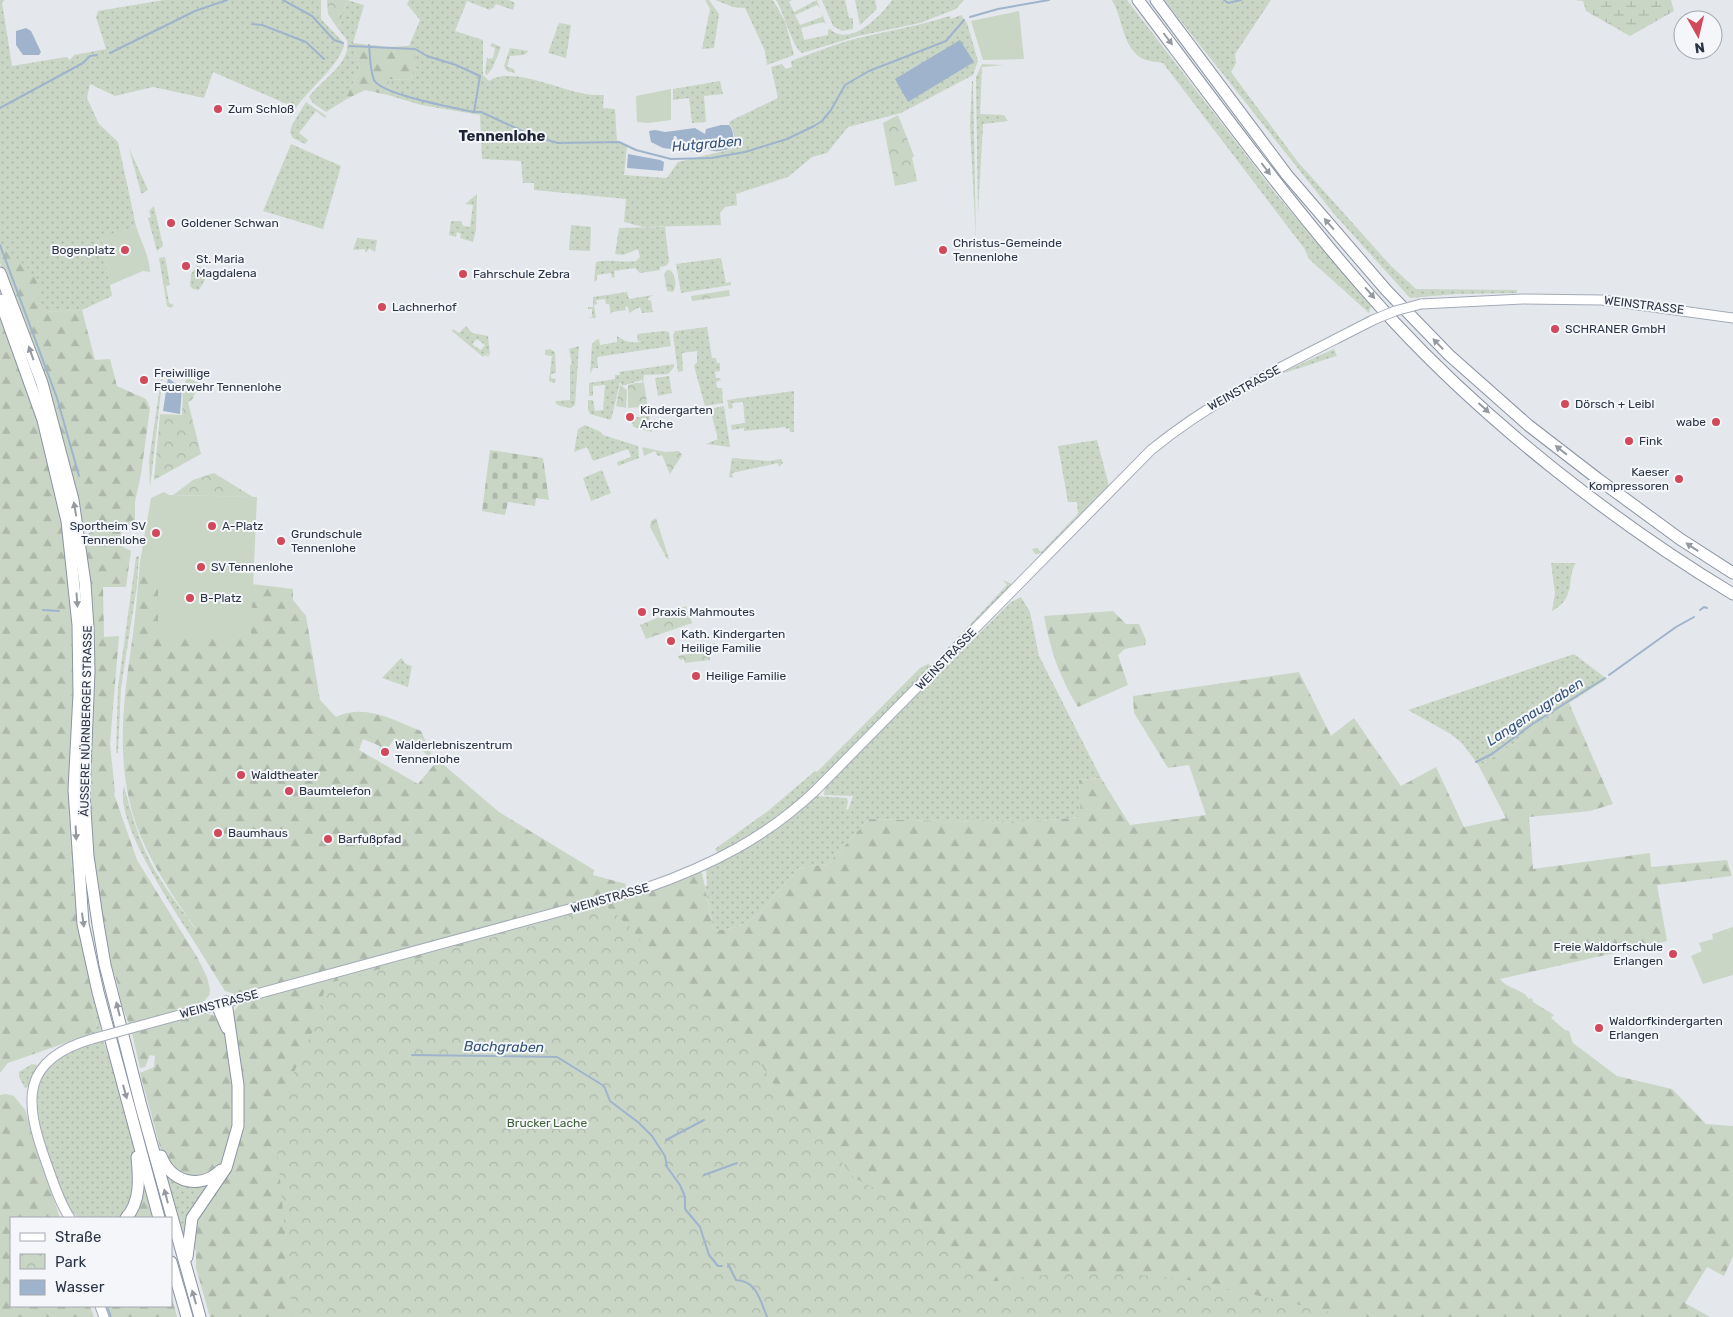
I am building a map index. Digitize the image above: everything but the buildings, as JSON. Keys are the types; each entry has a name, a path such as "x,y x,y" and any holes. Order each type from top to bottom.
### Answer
{"highway":[{"path":"1138,0 1284,194 1395,323 1460,386 1530,449 1681,563 1733,594"},
{"path":"1156,0 1287,176 1387,292 1449,354 1528,425 1598,479 1680,539 1733,573"},
{"name":"ÄUSSERE NÜRNBERGER STRASSE","path":"0,273 48,402 76,516 88,628 89,671 84,776 88,856 102,952 200,1317"},
{"name":"ÄUSSERE NÜRNBERGER STRASSE","path":"0,300 44,420 67,521 78,625 79,694 74,790 81,904 93,973 159,1217"},
{"path":"188,1276 186,1252 192,1218 220,1178 231,1156 240,1111 232,1044 221,1003"},
{"path":"142,1106 149,1116 165,1166 175,1176 190,1182 207,1180 221,1170 231,1156"},
{"path":"127,1217 138,1196 138,1168 134,1126"},
{"path":"172,1267 187,1317"}],"main road":[{"name":"WEINSTRASSE","path":"69,1217 61,1202 32,1118 32,1094 37,1077 47,1063 68,1048 92,1039 221,1003 646,888 706,865 751,841 786,816 816,790 1151,450 1198,414 1242,386 1373,320 1395,310 1422,304 1523,299 1602,300 1733,318"}],"green space":[{"path":"0,0 5,0 2,2 12,66 66,57 70,60 74,55 106,49 96,17 98,11 164,0 321,0 321,19 344,43 344,46 329,70 296,108 213,72 204,98 153,87 115,96 90,84 87,98 99,124 118,142 136,226 102,238 112,296 82,310 44,312 36,300 38,286 4,248 1,265 0,263"},
{"path":"327,0 347,0 338,29 328,14"},
{"path":"347,0 364,5 353,43 360,69 345,100 326,112 313,103 309,97 334,71 345,56 347,40 338,29"},
{"path":"409,0 509,0 515,3 513,10 496,4 490,10 467,1 455,31 483,40 483,75 489,81 498,77 521,77 584,94 604,95 603,108 615,109 617,142 627,145 624,175 667,178 678,162 732,149 734,136 729,124 730,121 778,98 771,67 782,64 786,69 792,67 791,61 847,41 950,16 951,19 961,15 967,23 978,61 973,75 901,113 848,127 827,153 812,157 788,177 736,194 737,205 725,207 720,213 721,225 643,227 624,222 626,199 534,190 534,183 523,183 521,161 482,159 480,115 421,105 388,95 389,79 411,80 417,51 409,46 420,20 407,4"},
{"path":"705,0 709,0 719,14 714,48 702,49 710,9"},
{"path":"715,0 773,0 785,21 794,55 767,65 765,51 745,8 733,7"},
{"path":"776,0 792,0 789,2 794,12 817,0 820,8 817,5 795,15 800,25 822,17 822,14 826,24 823,22 801,28 804,40 828,35 828,30 830,29 838,34 847,35 856,32 873,21 892,0 964,0 956,9 920,23 858,36 802,53 791,37"},
{"path":"822,0 845,0 849,18 853,18 853,29 842,31 833,26"},
{"path":"855,0 875,0 877,9 860,25"},
{"path":"1112,0 1127,0 1275,193 1371,306 1369,313 1309,259 1304,248 1163,63 1143,59 1131,48"},
{"path":"1164,0 1271,0 1235,54 1236,63 1231,72 1297,161 1391,266 1416,289 1517,290 1517,293 1456,294 1410,298 1335,215"},
{"path":"1573,0 1671,0 1674,10 1630,36 1586,11 1583,1"},
{"path":"1019,11 1024,59 983,60 971,21"},
{"path":"559,23 571,25 566,58 548,53"},
{"path":"353,43 387,47 409,46 417,51 411,80 389,79 388,95 365,90 345,100 360,69"},
{"path":"492,43 501,47 492,69 487,75 485,74 487,57 488,59 493,58 495,48 490,46"},
{"path":"510,48 529,51 524,55 510,56 507,67 514,69 515,73 507,71 504,66"},
{"path":"982,64 1004,65 982,67 980,114 1004,115 1008,121 983,124 978,213 976,77"},
{"path":"720,81 723,94 704,96 706,122 692,123 689,98 673,100 673,89"},
{"path":"973,81 976,241 970,126"},
{"path":"671,89 671,120 648,123 637,122 636,96"},
{"path":"306,102 326,116 325,118 316,111 299,133 308,140 305,144 293,138 290,132 292,125"},
{"path":"898,115 914,156 912,158 917,181 895,186 883,123"},
{"path":"291,144 341,166 323,229 263,211"},
{"path":"129,148 148,190 141,194 141,193"},
{"path":"477,194 476,230 473,242 460,238 461,234 457,232 456,237 449,235 451,221 461,221 463,226 470,227 473,205 465,204"},
{"path":"154,206 163,246 157,251 148,218 151,217 149,211"},
{"path":"571,225 591,227 590,251 569,250"},
{"name":"Bogenplatz","path":"136,226 150,272 143,271 110,285 102,237"},
{"path":"665,227 669,262 666,266 660,267 660,270 640,273 635,268 614,271 615,277 612,278 611,273 597,275 597,280 594,282 596,262 636,261 640,257 638,249 623,255 615,254 619,228"},
{"path":"357,238 377,240 375,252 369,248 367,252 365,252 365,249 353,250"},
{"path":"4,248 33,275 39,290 38,300 44,312 82,310 95,360 110,359 117,386 146,399 150,408 141,474 135,502 135,522 122,529 119,541 123,547 131,551 126,587 103,587 104,637 119,636 110,744 114,794 137,860 197,957 207,977 210,990 209,995 202,1004 185,1011 129,1024 121,1004 117,982 108,957 90,840 84,543 89,533 95,531 94,527 88,528 82,525 1,265"},
{"path":"165,257 170,285 166,286 169,303 174,305 171,308 167,306 159,258"},
{"path":"721,258 726,283 731,282 731,285 681,293 676,264"},
{"path":"197,266 201,267 198,275 207,276 199,290 193,289 190,286 191,274"},
{"path":"667,270 670,270 675,277 673,292 667,291 664,274"},
{"path":"729,290 730,296 692,301 691,296"},
{"path":"627,292 629,299 653,295 647,299 651,301 653,312 642,313 640,307 629,313 628,306 625,307 626,310 612,312 611,315 609,304 606,304 605,299 596,300 597,304 594,305 596,318 588,318 592,317 592,309 588,309 588,307 593,307 593,297"},
{"path":"0,313 41,427 62,515 75,653 70,802 68,809 74,899 97,1026 88,1035 8,1063 0,1073"},
{"path":"466,326 472,333 488,336 490,355 484,353 489,357 485,355 483,357 452,331 453,329 459,333","holes":["477,339 485,345 481,350 472,344"]},
{"path":"707,327 712,358 716,358 717,363 720,363 720,371 715,372 716,378 721,380 716,382 717,388 722,388 723,403 705,406 694,366 697,362 697,351 682,353 683,371 678,372 673,335 675,331"},
{"path":"669,332 671,346 597,357 598,368 593,368 590,374 592,344 596,340 599,339 600,345 617,342 617,336 626,341 635,342 642,341 638,341 637,334"},
{"path":"579,346 575,405 571,408 560,406 555,403 556,401 570,400 570,365 572,364 569,349"},
{"path":"550,349 555,352 556,373 551,374 551,378 556,379 555,383 549,381 552,356 545,355 545,350"},
{"path":"1334,349 1337,356 1280,373"},
{"path":"674,364 674,367 668,374 644,375 643,384 642,380 622,386 620,382 611,420 590,414 588,400 593,400 595,411 603,410 605,385 593,386 593,396 589,396 589,383 615,379 615,375 620,375 619,372"},
{"path":"162,372 163,374 150,488 149,461"},
{"path":"669,376 672,393 658,396 655,378"},
{"path":"187,378 199,383 192,400 188,402 201,454 154,480 160,414 182,415 183,388"},
{"path":"644,383 649,416 641,417 640,407 628,408 628,385"},
{"path":"620,385 627,390 626,408 616,406"},
{"path":"794,391 794,432 790,432 789,428 786,429 785,427 744,431 744,428 732,430 731,425 745,423 743,402 732,403 733,408 729,409 727,400"},
{"path":"724,406 730,447 706,444 718,439 710,409"},
{"path":"649,416 652,432 631,426 633,426 631,418"},
{"path":"585,425 601,432 603,435 638,446 639,458 618,466 617,462 631,457 628,449 593,461 587,447 574,452 578,429"},
{"path":"1097,440 1109,486 1045,553 1035,554 1032,549 1037,548 1041,552 1078,514 1077,502 1068,502 1058,446"},
{"path":"642,447 665,452 679,451 682,455 670,474 662,455 658,456 655,451 644,456"},
{"path":"490,450 543,458 549,500 536,498 535,506 508,502 505,515 482,511"},
{"path":"732,458 769,461 781,459 783,463 779,467 778,463 732,473 733,478 729,477"},
{"path":"602,470 611,493 591,501 583,478"},
{"path":"214,473 253,497 173,495 193,480"},
{"name":"SV Tennenlohe","path":"164,492 169,495 257,497 252,608 259,608 258,624 251,624 251,639 158,637 158,574 151,572 144,562 140,562 151,498"},
{"path":"656,518 669,559 667,559 650,527 651,521"},
{"path":"139,556 137,585 121,688 118,753 116,753 118,687 136,557"},
{"path":"140,562 144,562 158,574 158,637 251,624 259,608 252,608 252,584 293,589 293,600 306,616 320,700 336,717 347,713 369,712 390,718 421,731 431,753 429,757 412,741 405,748 395,738 382,756 378,753 380,746 363,739 359,750 418,784 438,760 499,812 594,870 593,875 626,884 624,891 238,995 225,991 190,935 195,928 166,884 141,837 132,812 127,787 124,762 124,711"},
{"path":"1551,563 1576,563 1565,600 1552,611 1555,593"},
{"path":"1003,580 1014,585 836,767 785,812 752,835 719,854 715,849 768,811 815,771 817,772 920,668 928,664 931,666 1007,585"},
{"path":"1021,597 1030,612 1039,656 1101,778 1079,780 1082,817 1015,823 869,819 828,864 799,868 757,916 738,927 714,931 705,886 707,885 706,869 815,796 847,798 846,809 848,810 853,796 824,795 825,786 1011,602"},
{"path":"686,606 692,623 646,639 640,625"},
{"path":"1113,611 1126,624 1139,624 1146,640 1145,645 1125,649 1118,655 1128,685 1078,707 1056,663 1044,616"},
{"path":"715,643 717,648 709,653 710,660 685,663 684,659 680,660 678,656 694,653 701,647"},
{"path":"1574,654 1607,679 1569,703 1498,755 1479,766 1462,743 1449,733 1408,710"},
{"path":"401,658 406,664 412,666 408,687 382,678"},
{"path":"1299,672 1331,736 1354,718 1401,786 1436,767 1464,827 1506,818 1479,766 1498,755 1569,703 1613,804 1590,811 1529,817 1533,869 1650,853 1651,867 1727,860 1732,876 1657,885 1667,941 1500,979 1503,983 1526,995 1529,999 1532,998 1533,1002 1554,1015 1551,1018 1565,1030 1569,1031 1573,1043 1617,1076 1672,1089 1706,1124 1733,1126 1733,1256 1724,1276 1707,1267 1685,1303 1710,1317 210,1317 196,1268 196,1251 189,1238 190,1232 235,1153 233,1013 240,1003 700,871 714,931 738,927 757,916 799,868 828,864 869,819 1015,823 1081,817 1079,780 1101,778 1130,825 1206,815 1189,765 1168,768 1134,713 1133,696"},
{"path":"71,785 101,1031 88,1035 97,1026 74,899 68,809"},
{"path":"124,786 137,832 146,853 166,888 195,929 190,935 158,883 135,840 123,801"},
{"name":"Brucker Lache","path":"606,906 628,925 660,965 718,1011 761,1064 786,1104 829,1144 853,1177 909,1207 930,1226 980,1283 1052,1274 1106,1273 1154,1276 1184,1279 1353,1317 293,1317 274,1116 315,1026 326,984"},
{"path":"1733,927 1733,975 1703,984 1691,956 1702,951 1699,943 1713,939 1712,934"},
{"path":"203,1013 216,1016 226,1032 236,1117 222,1165 212,1175 188,1179 163,1158 140,1073 154,1067 155,1056 150,1055 145,1067 140,1068 132,1033"},
{"path":"103,1041 115,1072 127,1113 137,1171 133,1199 124,1217 77,1217 68,1206 59,1186 37,1119 36,1101 38,1084 46,1071 59,1059 78,1049"},
{"path":"32,1064 37,1065 35,1075 30,1085 25,1088 19,1077 19,1072"},
{"path":"0,1095 14,1096 25,1110 60,1217 10,1217 10,1307 90,1307 94,1317 0,1317"},
{"path":"139,1156 155,1217 128,1217"},
{"path":"164,1170 210,1182 183,1235"},
{"path":"172,1297 177,1317 107,1317 103,1307 172,1307"}],"water":[{"path":"26,28 31,31 41,52 39,55 23,55 16,45 16,31"},
{"path":"960,40 974,62 908,102 895,79"},
{"path":"729,125 733,133 733,140 730,149 718,151 712,151 707,148 701,152 683,151 676,136 674,136 671,149 663,148 651,142 649,131 665,132 695,128 705,134 706,129"},
{"path":"628,154 660,160 664,162 663,171 627,168"},
{"path":"168,378 182,388 180,414 163,411"}],"waterway":[{"name":"Hutgraben","path":"110,53 195,11 227,0"},
{"name":"Hutgraben","path":"283,0 312,16 334,40 343,43"},
{"name":"Hutgraben","path":"970,17 998,9 1049,0"},
{"name":"Hutgraben","path":"1224,0 1228,3 1241,0"},
{"name":"Hutgraben","path":"349,46 415,49 427,56 456,65 480,76 474,112 481,112 533,136 558,143 619,142 636,150 671,159 711,158 745,152 787,139 814,126 822,121 831,110 845,85 869,71 946,41 964,20"},
{"path":"252,24 262,25 306,42 324,59"},
{"name":"Hutgraben","path":"369,45 374,80 380,86 404,96 474,112"},
{"name":"Hutgraben","path":"0,108 83,63 90,56 97,55"},
{"path":"0,245 57,398 79,476"},
{"name":"Langenaugraben","path":"1700,610 1704,607 1707,608"},
{"path":"43,610 59,611"},
{"name":"Langenaugraben","path":"1609,675 1676,627 1694,617"},
{"name":"Langenaugraben","path":"1476,762 1492,754 1531,725 1605,678"},
{"name":"Bachgraben","path":"412,1055 557,1057 604,1086 610,1101 639,1123 652,1136 665,1156 667,1167 680,1185 685,1197 685,1209 700,1227 709,1255 718,1266 722,1266"},
{"path":"666,1140 704,1120"},
{"path":"704,1175 737,1163"},
{"name":"Bachgraben","path":"728,1264 736,1280 749,1284 757,1292 767,1317"},
{"path":"107,1307 111,1317"}],"place":[{"name":"Zum Schloß","path":"218,109"},
{"name":"Goldener Schwan","path":"171,223"},
{"name":"Bogenplatz","path":"125,250"},
{"name":"Christus-Gemeinde Tennenlohe","path":"943,250"},
{"name":"St. Maria Magdalena","path":"186,266"},
{"name":"Fahrschule Zebra","path":"463,274"},
{"name":"Lachnerhof","path":"382,307"},
{"name":"SCHRANER GmbH","path":"1555,329"},
{"name":"Freiwillige Feuerwehr Tennenlohe","path":"144,380"},
{"name":"Dörsch + Leibl","path":"1565,404"},
{"name":"Kindergarten Arche","path":"630,417"},
{"name":"wabe","path":"1716,422"},
{"name":"Fink","path":"1629,441"},
{"name":"Kaeser Kompressoren","path":"1679,479"},
{"name":"A-Platz","path":"212,526"},
{"name":"Sportheim SV Tennenlohe","path":"156,533"},
{"name":"Grundschule Tennenlohe","path":"281,541"},
{"name":"SV Tennenlohe","path":"201,567"},
{"name":"B-Platz","path":"190,598"},
{"name":"Praxis Mahmoutes","path":"642,612"},
{"name":"Kath. Kindergarten Heilige Familie","path":"671,641"},
{"name":"Heilige Familie","path":"696,676"},
{"name":"Walderlebniszentrum Tennenlohe","path":"385,752"},
{"name":"Waldtheater","path":"241,775"},
{"name":"Baumtelefon","path":"289,791"},
{"name":"Baumhaus","path":"218,833"},
{"name":"Barfußpfad","path":"328,839"},
{"name":"Freie Waldorfschule Erlangen","path":"1673,954"},
{"name":"Waldorfkindergarten Erlangen","path":"1599,1028"}],"district":[{"name":"Tennenlohe","path":"502,136"}]}
